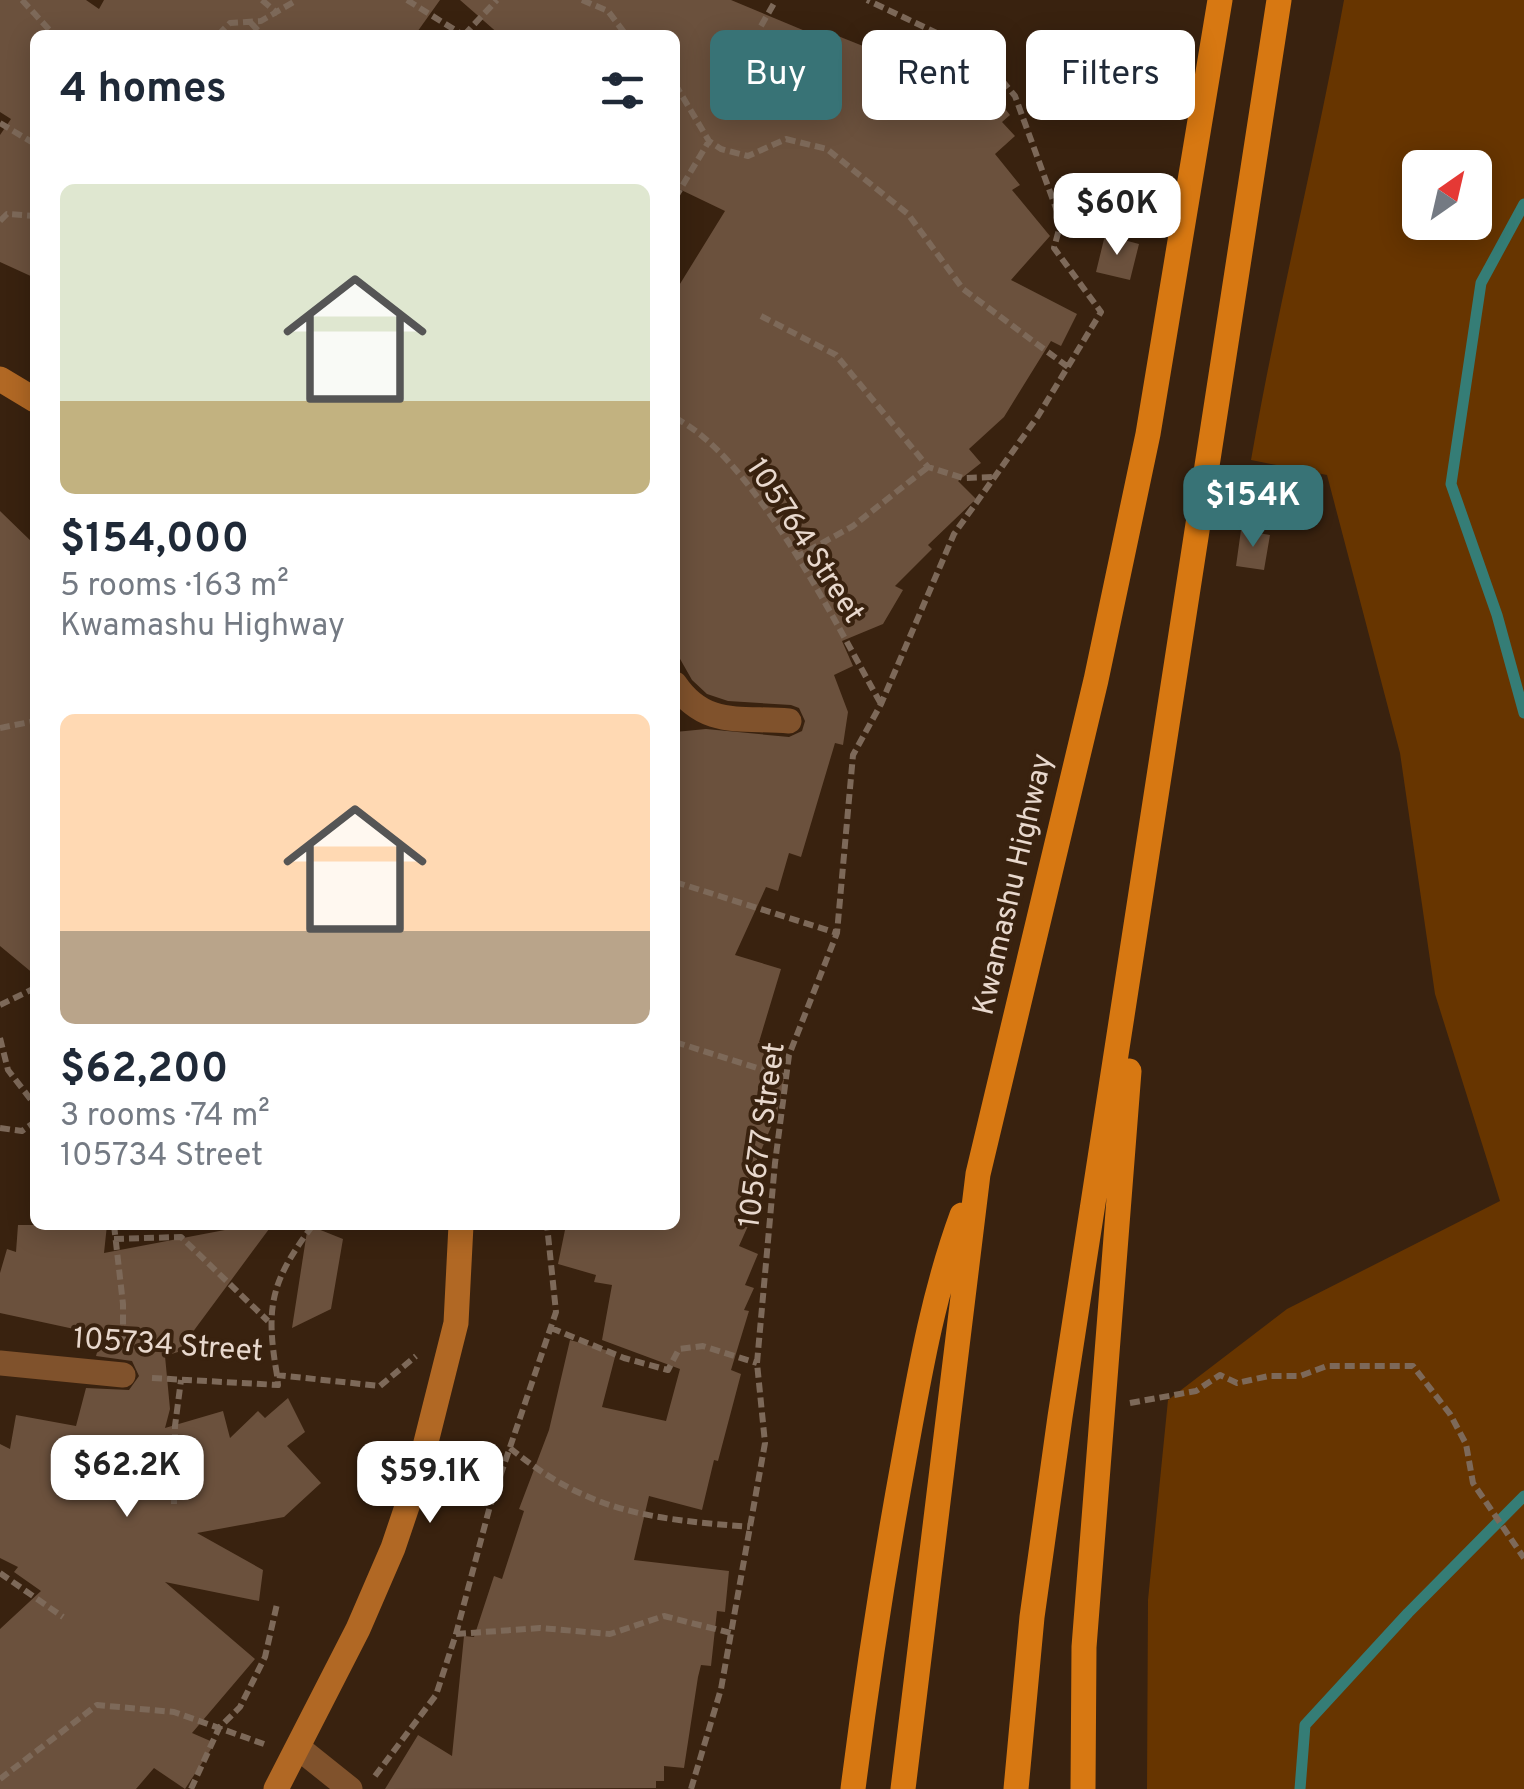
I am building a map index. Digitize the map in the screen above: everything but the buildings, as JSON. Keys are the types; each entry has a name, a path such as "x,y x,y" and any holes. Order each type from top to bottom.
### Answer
{"main road":[{"name":"Kwamashu Highway","path":"903,1789 978,1174 1096,680 1148,434 1220,0"},
{"path":"1016,1789 1036,1580 1279,0"},
{"path":"1083,1789 1084,1647 1138,921"},
{"path":"852,1789 886,1553 914,1402 948,1254 978,1174"}],"street":[{"path":"0,379 30,397"},
{"path":"680,691 692,707 708,715 790,720"},
{"path":"276,1789 300,1749 393,1548 418,1474 456,1323 461,1230"},
{"name":"105734 Street","path":"0,1363 123,1375"},
{"path":"300,1749 350,1789"}],"path":[{"path":"22,0 49,30"},
{"path":"262,0 278,14"},
{"path":"223,30 230,23 278,14 297,0"},
{"path":"407,0 456,30"},
{"path":"469,30 496,0"},
{"path":"582,0 608,10 622,30"},
{"path":"761,26 776,0"},
{"name":"105677 Street","path":"691,1789 721,1689 764,1443 757,1363 786,1077 789,1056 836,932 854,754 881,704 954,534 1101,312 1054,248 1061,222 1015,96 994,71 958,43 867,0"},
{"path":"250,22 257,30"},
{"path":"680,92 709,141 720,149 748,156 786,139 827,149 908,214 962,289 1068,366"},
{"path":"0,122 30,141"},
{"path":"680,190 709,141"},
{"path":"0,221 8,214 30,216"},
{"path":"761,316 836,355 928,467 962,478 996,476"},
{"name":"105764 Street","path":"680,421 692,427 740,473 829,604 881,704"},
{"path":"795,558 853,526 928,467"},
{"path":"0,728 30,722"},
{"path":"680,884 836,932"},
{"path":"0,1005 30,990"},
{"path":"0,1038 8,1070 30,1099"},
{"path":"680,1044 786,1077"},
{"path":"0,1128 22,1130 30,1125"},
{"path":"114,1230 123,1304 123,1375"},
{"path":"277,1374 268,1320 286,1261 309,1230"},
{"path":"365,1789 436,1695 456,1634 490,1506 556,1312 548,1230"},
{"path":"114,1239 181,1236 268,1320"},
{"path":"551,1328 624,1358 668,1370 679,1349 703,1346 757,1363"},
{"path":"1103,1404 1156,1401 1196,1391 1220,1375 1238,1383 1269,1376 1300,1376 1328,1366 1414,1366 1450,1414 1466,1444 1473,1483 1524,1558"},
{"name":"105734 Street","path":"123,1375 278,1385 277,1374 380,1386"},
{"path":"174,1504 175,1426 181,1380"},
{"path":"510,1448 572,1492 654,1519 750,1526"},
{"path":"0,1573 63,1618"},
{"path":"191,1789 219,1728 240,1706 265,1657 277,1604"},
{"path":"456,1634 540,1628 610,1634 664,1616 731,1633"},
{"path":"0,1779 97,1705 174,1712 263,1744 300,1749"}],"shaded area":[{"path":"1344,0 1524,0 1524,1789 1147,1789 1148,1600 1168,1400 1287,1309 1500,1201 1435,994 1400,753 1327,475 1251,460"}],"waterway":[{"path":"1524,204 1481,283 1451,484 1497,615 1524,713"},
{"path":"1300,1789 1305,1725 1524,1496"}]}
